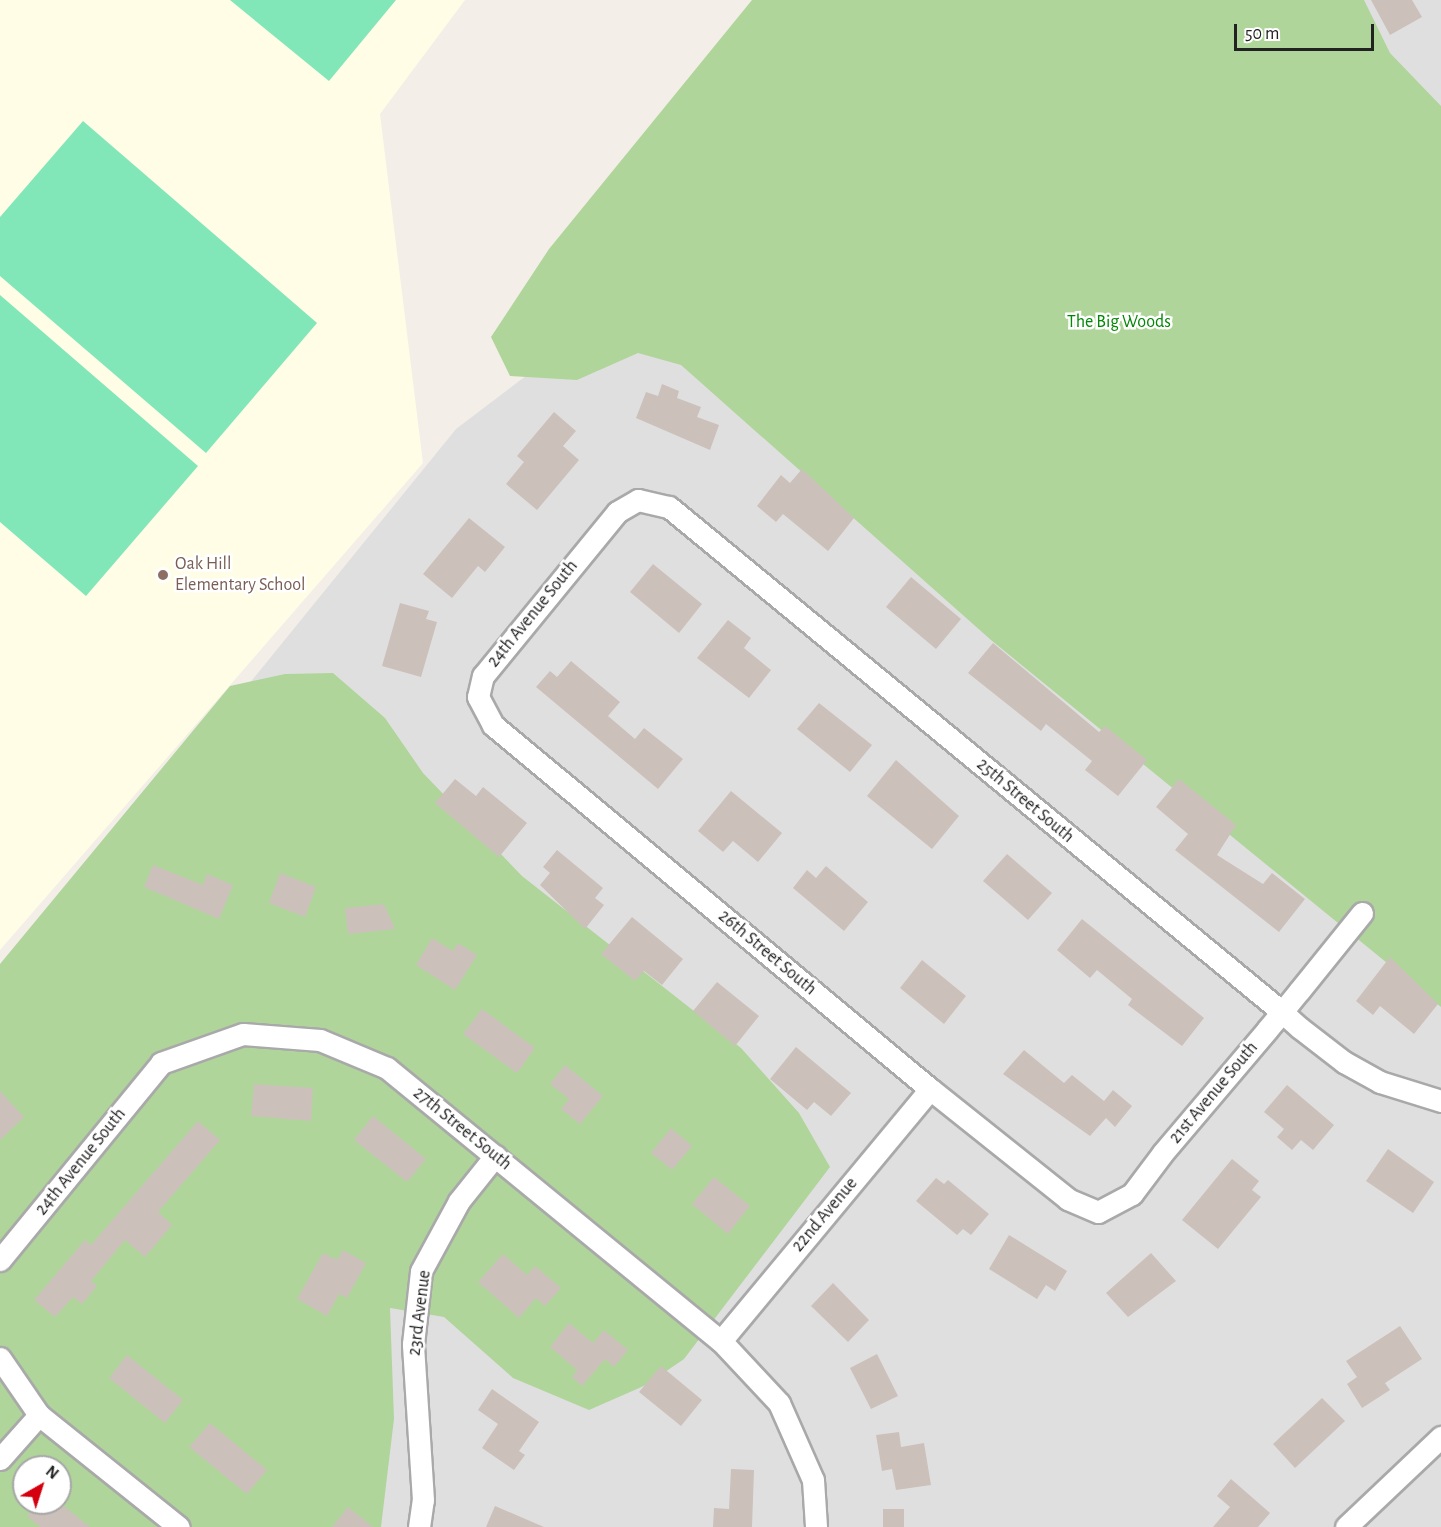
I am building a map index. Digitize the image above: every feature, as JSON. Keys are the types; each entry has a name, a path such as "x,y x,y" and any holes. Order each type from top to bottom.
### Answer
{"street":[{"name":"25th Street South","path":"617,512 638,500 669,507 1282,1012 1353,1067 1441,1101"},
{"name":"24th Avenue South","path":"493,725 478,697 483,676 617,512"},
{"name":"26th Street South","path":"493,725 930,1089 1043,1179"},
{"name":"21st Avenue South","path":"1043,1179 1098,1212 1117,1207 1282,1012 1362,913"},
{"name":"27th Street South","path":"161,1063 243,1034 320,1040 387,1068 721,1341"},
{"name":"24th Avenue South","path":"0,1260 161,1063"},
{"name":"22nd Avenue","path":"721,1341 930,1089"},
{"name":"23rd Avenue","path":"419,1527 423,1500 413,1344 421,1271 459,1201 495,1156"},
{"path":"721,1341 779,1403 813,1480 816,1527"},
{"path":"0,1358 39,1415 179,1527"},
{"path":"0,1459 39,1415"},
{"path":"1346,1527 1441,1437"}],"shaded area":[{"name":"Oak Hill Elementary School","path":"0,0 465,0 380,114 423,463 0,950"},
{"path":"1305,0 1441,0 1441,207"},
{"path":"666,344 1441,943 1441,1527 0,1527 93,876 456,429 539,366"}],"green space":[{"path":"230,0 396,0 329,81"},
{"name":"The Big Woods","path":"752,0 1364,0 1390,53 1441,106 1441,1007 991,640 681,365 638,353 577,380 510,376 491,337 549,249"},
{"path":"83,121 317,323 206,453 0,276 0,217"},
{"path":"0,295 198,466 86,596 0,522"},
{"path":"333,673 385,718 423,773 522,876 741,1048 799,1113 830,1167 684,1359 646,1385 589,1410 513,1378 444,1317 390,1308 394,1419 381,1527 0,1527 0,964 230,686 285,674"}],"building":[{"path":"1371,0 1412,0 1422,17 1390,35"},
{"path":"662,384 679,391 677,398 701,407 697,417 719,425 710,450 636,418 646,392 658,396"},
{"path":"554,412 576,431 563,446 579,460 537,510 506,484 524,462 517,456"},
{"path":"802,469 854,518 828,551 783,514 776,522 757,506 781,475 790,483"},
{"path":"469,518 505,547 485,572 478,566 452,598 423,574"},
{"path":"653,564 702,604 679,633 630,592"},
{"path":"911,577 961,619 936,649 886,607"},
{"path":"400,603 429,611 426,619 437,622 421,677 382,666"},
{"path":"728,620 751,638 744,648 771,670 749,698 697,658"},
{"path":"993,643 1099,732 1105,726 1147,760 1118,796 1085,770 1092,761 1046,724 1041,731 968,673"},
{"path":"571,661 620,702 608,716 635,739 644,728 683,759 658,789 536,687 550,671 557,677"},
{"path":"819,703 872,745 850,772 797,729"},
{"path":"896,760 959,816 932,849 867,796"},
{"path":"455,779 476,796 483,787 527,823 499,857 435,803"},
{"path":"1179,779 1236,825 1217,855 1263,884 1272,873 1305,899 1279,932 1175,850 1188,834 1156,807"},
{"path":"731,791 782,833 758,862 733,841 723,852 698,831"},
{"path":"557,850 603,888 595,898 604,905 585,929 540,885 550,873 543,867"},
{"path":"1007,854 1052,893 1028,920 983,881"},
{"path":"153,865 203,885 207,874 233,885 219,919 144,887"},
{"path":"826,866 868,902 844,931 793,888 807,870 816,878"},
{"path":"280,873 316,887 305,917 269,903"},
{"path":"384,904 395,929 348,934 345,908"},
{"path":"632,917 683,959 662,985 644,971 635,981 601,954"},
{"path":"1082,919 1204,1018 1182,1046 1128,1005 1132,999 1097,970 1090,978 1057,950"},
{"path":"432,938 453,951 458,943 477,955 455,990 416,965"},
{"path":"1390,957 1438,1004 1414,1034 1380,1006 1373,1015 1356,1001"},
{"path":"922,960 966,996 944,1024 900,988"},
{"path":"717,982 759,1016 735,1046 693,1011"},
{"path":"482,1009 535,1048 517,1073 463,1034"},
{"path":"796,1047 851,1093 831,1116 814,1102 807,1110 770,1079"},
{"path":"1024,1050 1064,1083 1072,1075 1104,1101 1113,1090 1132,1106 1115,1127 1106,1118 1090,1136 1003,1074"},
{"path":"565,1065 603,1096 580,1124 561,1109 569,1099 550,1084"},
{"path":"254,1084 313,1088 311,1121 251,1116"},
{"path":"1287,1085 1334,1125 1313,1150 1301,1140 1292,1150 1277,1137 1284,1129 1264,1112"},
{"path":"0,1091 24,1117 0,1140"},
{"path":"373,1116 426,1159 407,1182 354,1140"},
{"path":"198,1121 220,1140 158,1212 172,1225 145,1257 125,1240 91,1281 97,1286 82,1304 73,1297 55,1317 34,1300 85,1240 91,1245"},
{"path":"671,1128 692,1146 672,1170 651,1153"},
{"path":"1388,1149 1434,1182 1413,1213 1366,1181"},
{"path":"1232,1159 1259,1181 1252,1190 1261,1197 1218,1249 1182,1220"},
{"path":"714,1177 750,1206 728,1234 692,1204"},
{"path":"936,1178 944,1184 948,1180 989,1214 971,1235 963,1229 957,1235 916,1201"},
{"path":"1009,1235 1067,1271 1055,1291 1046,1285 1037,1299 989,1269"},
{"path":"343,1250 366,1263 347,1298 339,1294 327,1316 297,1299 323,1253 337,1260"},
{"path":"1151,1253 1176,1281 1128,1317 1106,1293"},
{"path":"503,1254 527,1275 535,1266 561,1288 545,1306 536,1298 519,1318 478,1282"},
{"path":"833,1283 869,1320 848,1342 811,1306"},
{"path":"569,1323 593,1343 604,1330 628,1350 614,1367 605,1359 582,1386 572,1377 577,1370 550,1347"},
{"path":"1400,1326 1422,1359 1385,1383 1390,1390 1362,1408 1347,1384 1357,1377 1346,1361"},
{"path":"877,1354 898,1396 871,1409 850,1368"},
{"path":"127,1355 183,1400 165,1423 109,1378"},
{"path":"661,1366 702,1400 681,1426 639,1392"},
{"path":"492,1389 539,1422 519,1451 525,1455 514,1470 482,1448 498,1424 478,1410"},
{"path":"1322,1398 1345,1421 1295,1468 1273,1444"},
{"path":"210,1423 267,1470 247,1494 189,1447"},
{"path":"899,1432 901,1447 924,1443 931,1485 896,1490 892,1469 882,1471 876,1435"},
{"path":"731,1469 754,1470 752,1527 713,1527 714,1508 729,1509"},
{"path":"1231,1479 1270,1513 1258,1527 1213,1527 1230,1507 1217,1496"},
{"path":"495,1506 544,1527 486,1527"},
{"path":"348,1507 373,1527 332,1527"},
{"path":"883,1509 904,1509 904,1527 883,1527"},
{"path":"72,1513 90,1527 40,1527 27,1516 72,1515"}],"place":[{"name":"Oak Hill Elementary School","path":"163,575"}]}
